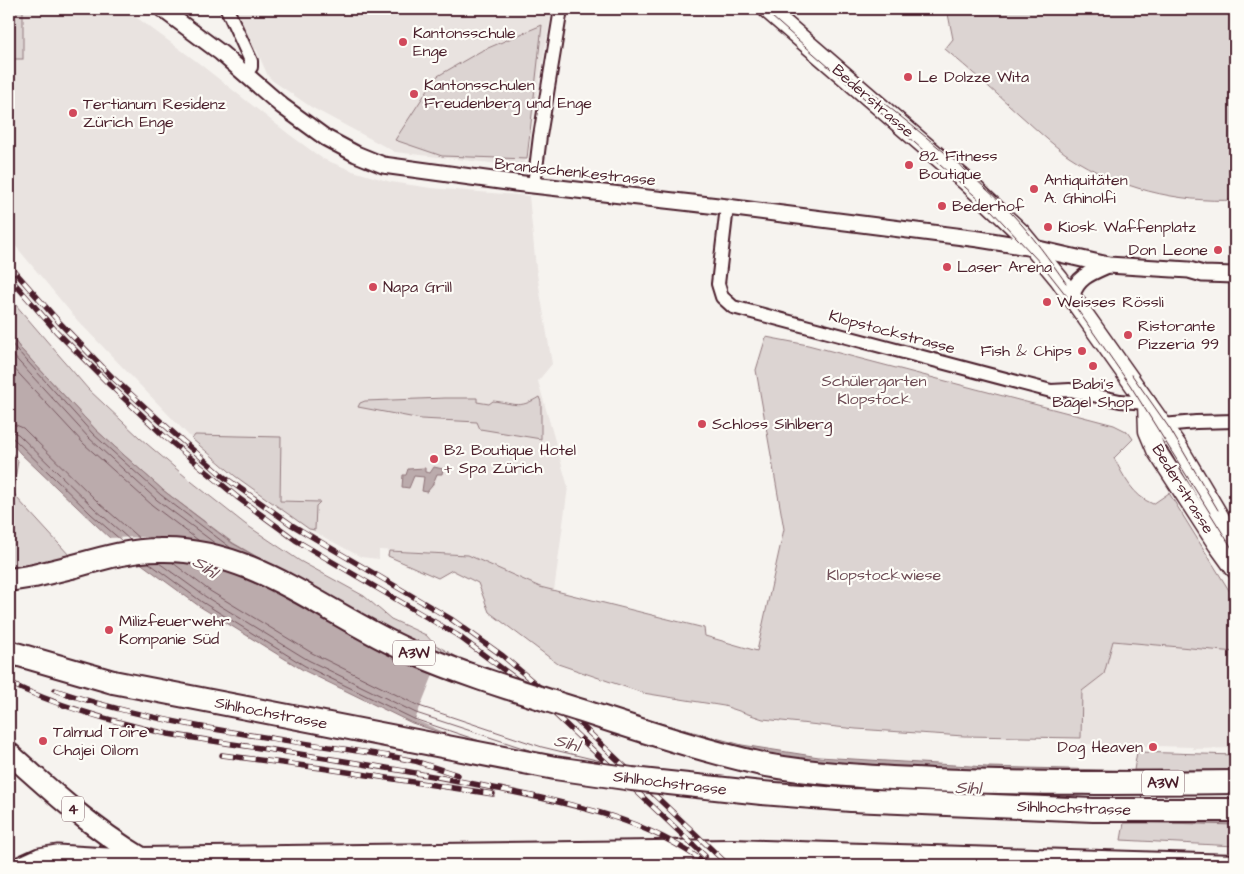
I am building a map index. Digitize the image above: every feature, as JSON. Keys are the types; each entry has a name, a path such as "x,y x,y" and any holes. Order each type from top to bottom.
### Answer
{"highway":[{"name":"Sihlhochstrasse","path":"9,580 34,576 126,553 160,550 192,552 224,558 261,571 370,632 410,652 456,670 627,726 744,760 799,770 856,776 999,783 1235,782"},
{"name":"Sihlhochstrasse","path":"9,652 113,682 555,768 632,779 762,793 851,800 1093,810 1235,810"}],"main road":[{"name":"Bederstrasse","path":"767,9 1000,211 1034,248 1072,296 1163,425 1196,475 1235,543"},
{"name":"Bederstrasse","path":"1147,403 1148,431 1156,450 1235,569"},
{"name":"4","path":"9,752 64,802 106,836 148,862"},
{"path":"148,862 732,850 1072,862 1235,865"}],"street":[{"name":"Brandschenkestrasse","path":"162,9 221,53 282,106 326,138 356,154 383,165 534,185 727,207 1034,248 1108,265 1189,270 1203,274 1235,275"},
{"path":"227,9 251,62 251,68 245,75"},
{"path":"534,185 537,154 561,9"},
{"name":"Klopstockstrasse","path":"727,207 718,284 722,297 733,307 1051,391 1070,390 1120,401 1147,403"},
{"path":"1072,296 1074,288 1083,276 1108,265"},
{"path":"1163,425 1235,421"},
{"path":"19,865 48,853 71,859 148,862"}],"shaded area":[{"path":"9,9 125,9 323,159 353,171 391,182 431,188 529,196 536,268 552,364 538,381 568,487 554,591 540,587 468,555 379,550 379,559 361,557 309,529 235,476 192,439 78,321 9,238"},
{"name":"Kantonsschulen Freudenberg und Enge","path":"233,9 552,9 524,167 395,152 311,107 268,76 256,49 253,50"},
{"path":"1113,641 1235,652 1235,748 1193,749 1193,747 1081,744 1082,690 1104,674"}],"green space":[{"path":"9,9 23,9 23,59 9,59"},
{"path":"947,9 1196,9 1202,13 1207,9 1235,9 1233,41 1235,43 1235,200 1192,199 1149,191 1107,177 1069,156 1043,136 945,49 953,39"},
{"path":"542,25 527,159 442,156 395,140 436,77 481,51"},
{"path":"9,297 88,389 140,438 187,478 245,524 300,561 364,596 391,619 426,635 434,644 464,661 372,623 233,543 164,491 96,430 20,348 9,333"},
{"path":"766,337 808,345 1114,425 1128,432 1133,439 1114,458 1130,485 1146,501 1153,504 1169,493 1235,600 1235,652 1113,641 1104,674 1082,691 1081,738 964,736 856,729 763,719 724,706 643,693 558,664 489,612 478,583 452,570 438,578 388,556 389,551 468,555 540,587 704,628 705,636 757,651 784,529 756,370"},
{"path":"539,397 541,402 541,439 480,429 477,422 421,419 358,407 360,403 365,401 445,398 477,398 477,402 489,404 493,401 521,405"},
{"path":"195,435 281,437 280,501 320,502 316,506 315,530 309,529 235,476 192,439"},
{"path":"9,449 18,461 13,491 16,497 70,556 10,569 9,575"},
{"path":"1137,752 1235,755 1235,770 1134,770"},
{"path":"1124,823 1235,823 1235,846 1121,840"}],"water":[{"name":"Sihl","path":"9,333 20,348 96,430 164,491 232,543 372,623 440,655 570,699 742,745 819,757 987,767 1144,771 1235,770 1235,825 832,813 537,765 412,723 303,670 199,606 112,540 20,453 9,440"},
{"path":"434,467 443,469 442,474 437,474 427,492 422,491 424,477 414,476 409,488 402,487 403,475 406,475 408,469 425,468 425,472 430,473"}],"pier":[{"path":"145,537 191,542 433,652 654,724 737,747 838,762 931,768 1012,771 1235,773 1235,822 825,815 695,801 632,790 461,739 415,720 433,675 505,701 510,698 277,587 206,561 133,560 106,538"}],"tram line":[{"path":"763,9 991,210 1044,267 1077,309 1130,385 1235,553"},
{"path":"849,75 932,142 993,195 1026,230 1066,283"},
{"path":"1132,375 1170,429 1218,510"}],"railway":[{"path":"9,265 59,322 112,377 224,477 292,525 451,619 503,656 557,702 728,865"},
{"path":"9,277 56,331 110,385 164,436 237,497 297,541 457,635 547,702"},
{"path":"9,683 28,692 87,713 168,734 409,772 575,806 630,823 657,834 683,848 708,865"},
{"path":"55,690 96,703 179,722 389,756 415,761 458,775"},
{"path":"540,700 705,856"},
{"path":"222,755 493,794"}],"place":[{"name":"Kantonsschule Enge","path":"403,42"},
{"name":"Le Dolzze Wita","path":"908,77"},
{"name":"Kantonsschulen Freudenberg und Enge","path":"414,94"},
{"name":"Tertianum Residenz Zürich Enge","path":"73,113"},
{"name":"82 Fitness Boutique","path":"909,165"},
{"name":"Antiquitäten A. Ghinolfi","path":"1034,189"},
{"name":"Bederhof","path":"942,206"},
{"name":"Kiosk Waffenplatz","path":"1048,227"},
{"name":"Don Leone","path":"1218,250"},
{"name":"Laser Arena","path":"947,267"},
{"name":"Napa Grill","path":"373,287"},
{"name":"Weisses Rössli","path":"1047,302"},
{"name":"Ristorante Pizzeria 99","path":"1128,335"},
{"name":"Fish & Chips","path":"1082,351"},
{"name":"Babi's Bagel Shop","path":"1093,366"},
{"name":"Schloss Sihlberg","path":"702,424"},
{"name":"B2 Boutique Hotel + Spa Zürich","path":"434,459"},
{"name":"Milizfeuerwehr Kompanie Süd","path":"109,630"},
{"name":"Talmud Toire Chajei Oilom","path":"43,741"},
{"name":"Dog Heaven","path":"1153,747"}],"park label":[{"name":"Schülergarten Klopstock","path":"874,390"},
{"name":"Klopstockwiese","path":"884,575"}]}
